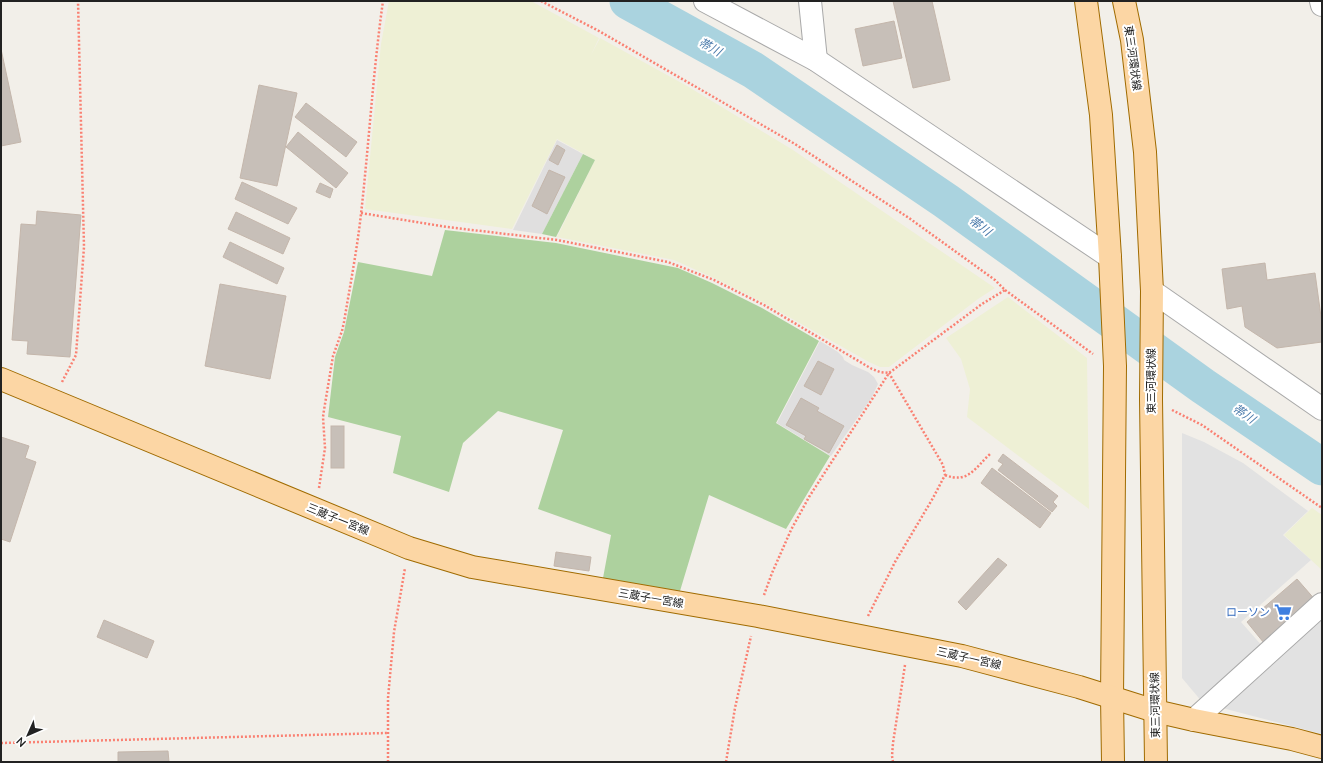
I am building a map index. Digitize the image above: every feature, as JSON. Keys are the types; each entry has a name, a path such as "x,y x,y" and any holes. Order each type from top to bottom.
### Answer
{"main road":[{"path":"1086,1 1101,116 1116,366 1112,697 1113,762"},
{"name":"東三河環状線","path":"1124,1 1132,40 1145,152 1152,291 1151,399 1156,762"},
{"name":"三蔵子一宮線","path":"1,379 409,548 472,567 758,616 962,656 1112,697 1155,711 1292,739 1322,747"}],"street":[{"path":"705,1 816,60 1110,257"},
{"path":"810,1 816,60"},
{"path":"1321,1 1322,5"},
{"path":"1152,291 1322,409"},
{"path":"1194,720 1322,604"}],"path":[{"path":"53,400 76,355 84,247 78,1"},
{"path":"317,510 325,448 323,417 333,356 342,331 354,263 361,213 383,1"},
{"path":"541,1 598,31 794,144 909,218 995,280 1005,290 1087,351 1116,366"},
{"path":"361,213 447,227 557,240 668,262 714,280 764,306 872,369 889,373"},
{"path":"726,762 735,708 751,635 772,573 791,530 809,497 889,373 982,304 1005,290"},
{"path":"858,635 895,562 945,475 944,465 889,373"},
{"path":"1151,399 1202,425 1322,508"},
{"path":"945,475 953,478 964,478 990,454"},
{"path":"388,762 388,698 394,632 409,548"},
{"path":"893,762 893,743 908,645"},
{"path":"1,743 387,733"}],"shaded area":[{"path":"557,140 583,154 542,234 513,230"},
{"path":"820,341 838,352 844,360 868,372 874,377 878,384 872,397 831,456 777,423"},
{"path":"1182,433 1204,442 1243,463 1308,511 1283,535 1311,560 1241,622 1271,656 1322,618 1322,734 1203,703 1182,678"}],"green space":[{"path":"389,1 531,1 599,38 591,55 600,38 687,86 793,150 995,288 978,299 889,367 880,367 764,303 674,260 557,237 595,160 557,139 512,229 365,209 381,44"},
{"path":"583,154 595,160 556,237 542,234"},
{"path":"445,230 556,243 678,268 762,308 819,341 776,423 830,456 786,529 709,495 680,591 603,578 611,535 538,509 563,430 498,411 463,443 449,492 393,473 401,436 328,417 335,357 344,332 358,262 432,276"},
{"path":"1008,297 1087,358 1089,509 967,417 970,389 961,359 946,338"},
{"path":"1312,508 1322,515 1322,570 1284,535"}],"building":[{"path":"893,1 932,1 950,80 913,88"},
{"path":"894,21 902,58 863,66 855,29"},
{"path":"1,49 21,142 1,146"},
{"path":"259,85 297,93 277,186 240,178"},
{"path":"306,103 357,142 346,157 295,117"},
{"path":"298,132 348,173 336,188 286,147"},
{"path":"557,145 565,150 558,165 549,160"},
{"path":"549,170 565,177 547,214 532,206"},
{"path":"242,182 297,208 288,224 235,199"},
{"path":"320,183 333,189 330,198 316,192"},
{"path":"37,211 81,215 70,357 27,354 28,341 12,340 21,224 36,225"},
{"path":"236,212 290,238 283,254 228,229"},
{"path":"230,242 284,268 277,284 223,257"},
{"path":"1265,263 1267,280 1315,273 1322,324 1322,342 1277,348 1245,327 1242,306 1227,309 1222,269"},
{"path":"220,284 286,296 270,379 205,366"},
{"path":"818,361 834,369 821,395 804,386"},
{"path":"801,398 819,408 817,411 844,426 829,453 804,439 806,436 786,425"},
{"path":"331,426 344,426 344,468 331,468"},
{"path":"1,437 29,446 25,458 36,462 10,542 1,539"},
{"path":"1003,454 1058,496 1053,502 1057,506 1052,512 998,470 1003,464 998,461"},
{"path":"992,468 1051,513 1040,528 981,483"},
{"path":"556,552 591,557 589,571 554,566"},
{"path":"998,558 1007,565 966,610 958,602"},
{"name":"ローソン","path":"1297,579 1317,602 1268,648 1247,622"},
{"path":"104,620 154,641 147,658 97,637"},
{"path":"168,751 169,762 118,762 118,752"}],"waterway":[{"name":"帯川","path":"628,1 753,70 946,201 1203,386 1322,467"}],"place":[{"name":"ローソン","path":"1283,612"}]}
